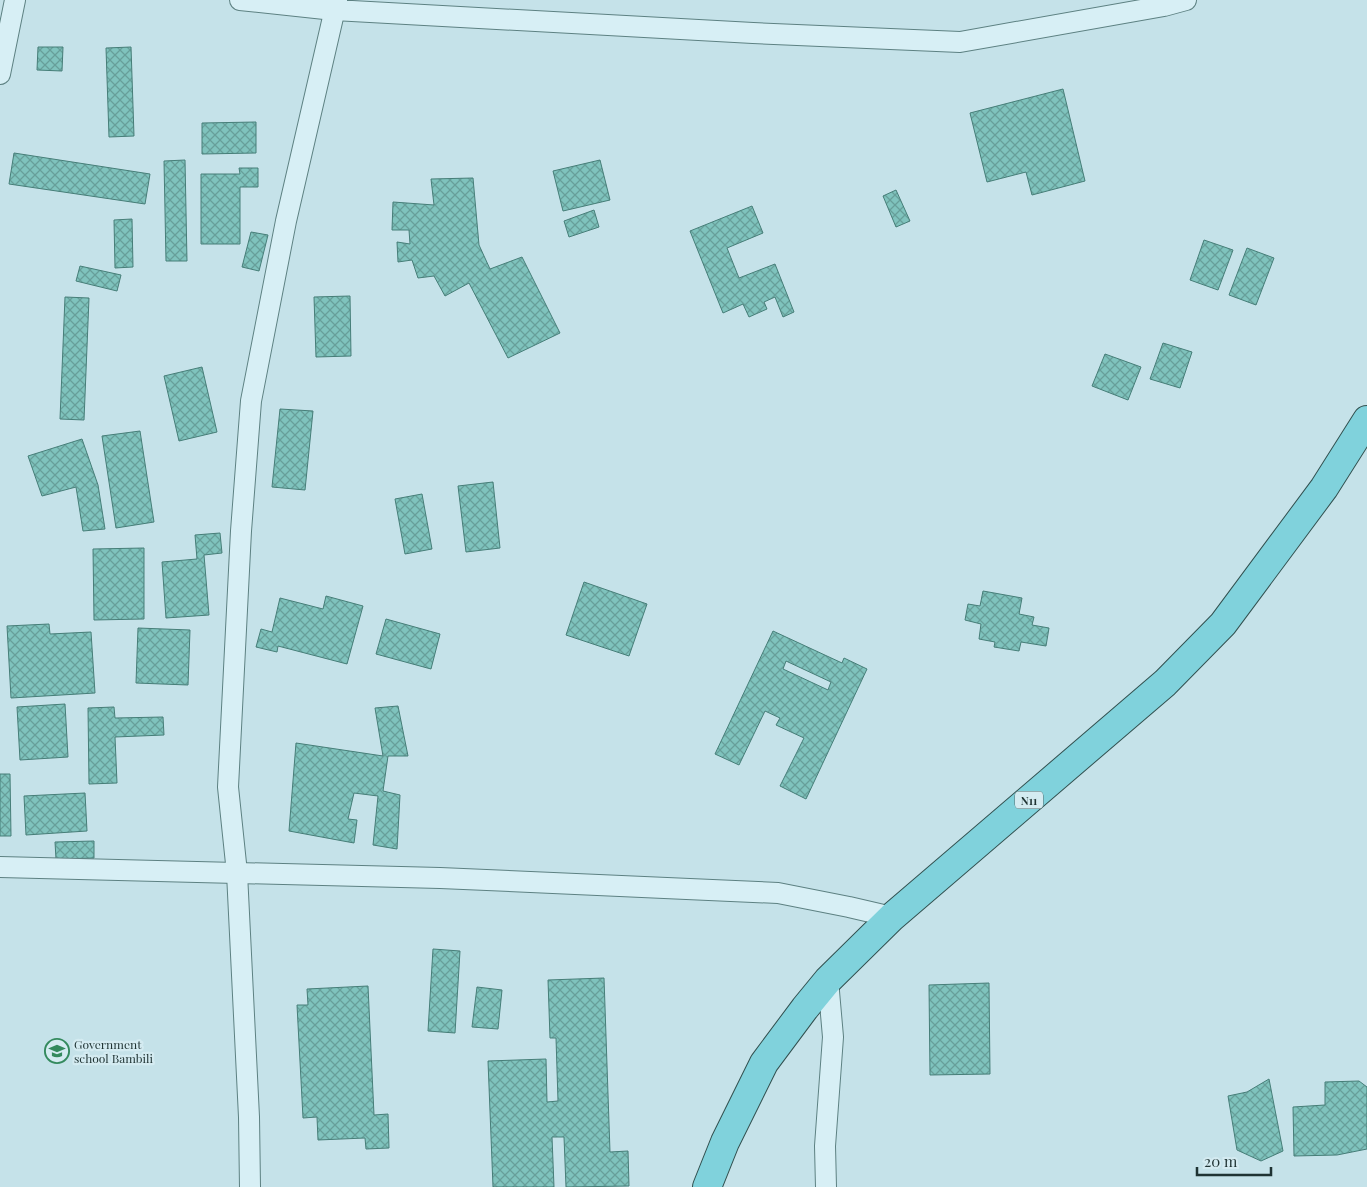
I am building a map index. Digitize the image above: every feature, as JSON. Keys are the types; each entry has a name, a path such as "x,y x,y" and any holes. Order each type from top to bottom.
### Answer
{"highway":[{"name":"N11","path":"707,1187 725,1142 764,1063 828,980 892,917 1165,683 1223,624 1324,488 1367,420"}],"street":[{"path":"0,74 15,0"},
{"path":"240,0 733,32 960,42 1164,6 1186,0"},
{"path":"250,1187 249,1117 237,873 228,787 241,531 251,401 286,221 336,5"},
{"path":"0,867 440,878 778,893 892,917"},
{"path":"826,1187 825,1146 833,1037 828,980"}],"building":[{"path":"38,47 63,47 62,71 37,70"},
{"path":"131,47 134,136 109,137 106,48"},
{"path":"1063,89 1085,181 1032,195 1026,172 987,182 970,113"},
{"path":"256,122 256,153 202,154 202,123"},
{"path":"14,153 150,174 145,204 9,184"},
{"path":"185,160 187,261 166,261 164,161"},
{"path":"600,160 610,200 563,211 553,171"},
{"path":"239,168 258,168 258,187 240,187 240,244 201,244 201,174 240,174"},
{"path":"473,178 479,245 490,269 522,257 560,333 508,358 469,283 445,296 434,276 418,278 412,260 398,262 397,242 410,244 409,230 392,230 393,202 434,205 431,179"},
{"path":"896,190 910,221 896,227 883,196"},
{"path":"752,206 763,233 727,248 739,278 775,264 794,312 783,317 775,297 764,302 767,309 749,317 743,304 723,313 690,231"},
{"path":"594,210 599,227 569,237 564,221"},
{"path":"132,219 133,267 115,268 114,220"},
{"path":"251,232 268,235 259,271 242,267"},
{"path":"1204,240 1233,250 1218,290 1190,280"},
{"path":"1247,248 1274,258 1256,305 1229,295"},
{"path":"80,266 121,275 117,291 76,281"},
{"path":"350,296 351,356 316,357 314,297"},
{"path":"65,297 89,298 84,420 60,419"},
{"path":"1163,343 1192,352 1180,388 1150,379"},
{"path":"1105,354 1141,367 1128,400 1092,386"},
{"path":"202,367 217,432 179,441 164,376"},
{"path":"280,409 313,411 305,490 272,487"},
{"path":"140,431 154,522 116,528 102,436"},
{"path":"82,439 98,485 105,529 83,531 76,487 42,496 28,456"},
{"path":"493,482 500,548 466,552 458,486"},
{"path":"422,494 432,549 405,554 395,499"},
{"path":"220,533 222,553 204,555 209,615 166,618 162,562 197,559 195,535"},
{"path":"144,548 144,619 94,620 93,549"},
{"path":"584,582 647,604 629,656 566,635"},
{"path":"983,591 1022,598 1019,614 1034,617 1032,625 1049,628 1046,646 1021,642 1019,651 994,647 995,642 979,639 981,624 965,620 968,604 980,606"},
{"path":"326,596 363,606 347,664 278,646 277,652 256,647 261,629 272,632 280,598 323,609"},
{"path":"386,619 440,634 431,669 376,654"},
{"path":"49,624 50,634 91,632 95,693 11,698 7,626"},
{"path":"138,628 190,630 188,685 136,683"},
{"path":"773,631 842,663 844,658 867,669 806,799 780,786 804,738 776,725 780,718 765,711 739,765 715,754","holes":["786,661 831,682 828,690 783,669"]},
{"path":"65,704 68,757 20,760 17,707"},
{"path":"398,706 408,756 388,756 383,791 400,795 397,849 373,845 378,796 354,793 348,819 357,820 354,843 289,831 296,743 383,756 375,708"},
{"path":"114,707 115,718 163,717 164,735 115,737 117,783 89,784 88,708"},
{"path":"0,774 10,774 11,836 0,836"},
{"path":"85,793 87,831 26,835 24,796"},
{"path":"94,841 94,858 56,859 55,842"},
{"path":"433,949 460,951 455,1033 428,1031"},
{"path":"604,978 610,1152 628,1151 629,1186 566,1187 564,1137 552,1137 554,1187 493,1187 488,1061 546,1059 547,1102 558,1101 556,1038 550,1038 548,980"},
{"path":"989,983 990,1074 930,1075 929,985"},
{"path":"368,986 374,1115 388,1114 389,1148 366,1149 365,1138 318,1140 317,1117 303,1118 297,1005 308,1005 307,989"},
{"path":"477,987 502,990 498,1029 472,1027"},
{"path":"1269,1079 1283,1151 1261,1161 1237,1150 1228,1096 1247,1092"},
{"path":"1359,1081 1367,1087 1367,1149 1337,1155 1294,1156 1293,1107 1325,1105 1325,1082"}],"place":[{"name":"Government school Bambili","path":"57,1051"}]}
